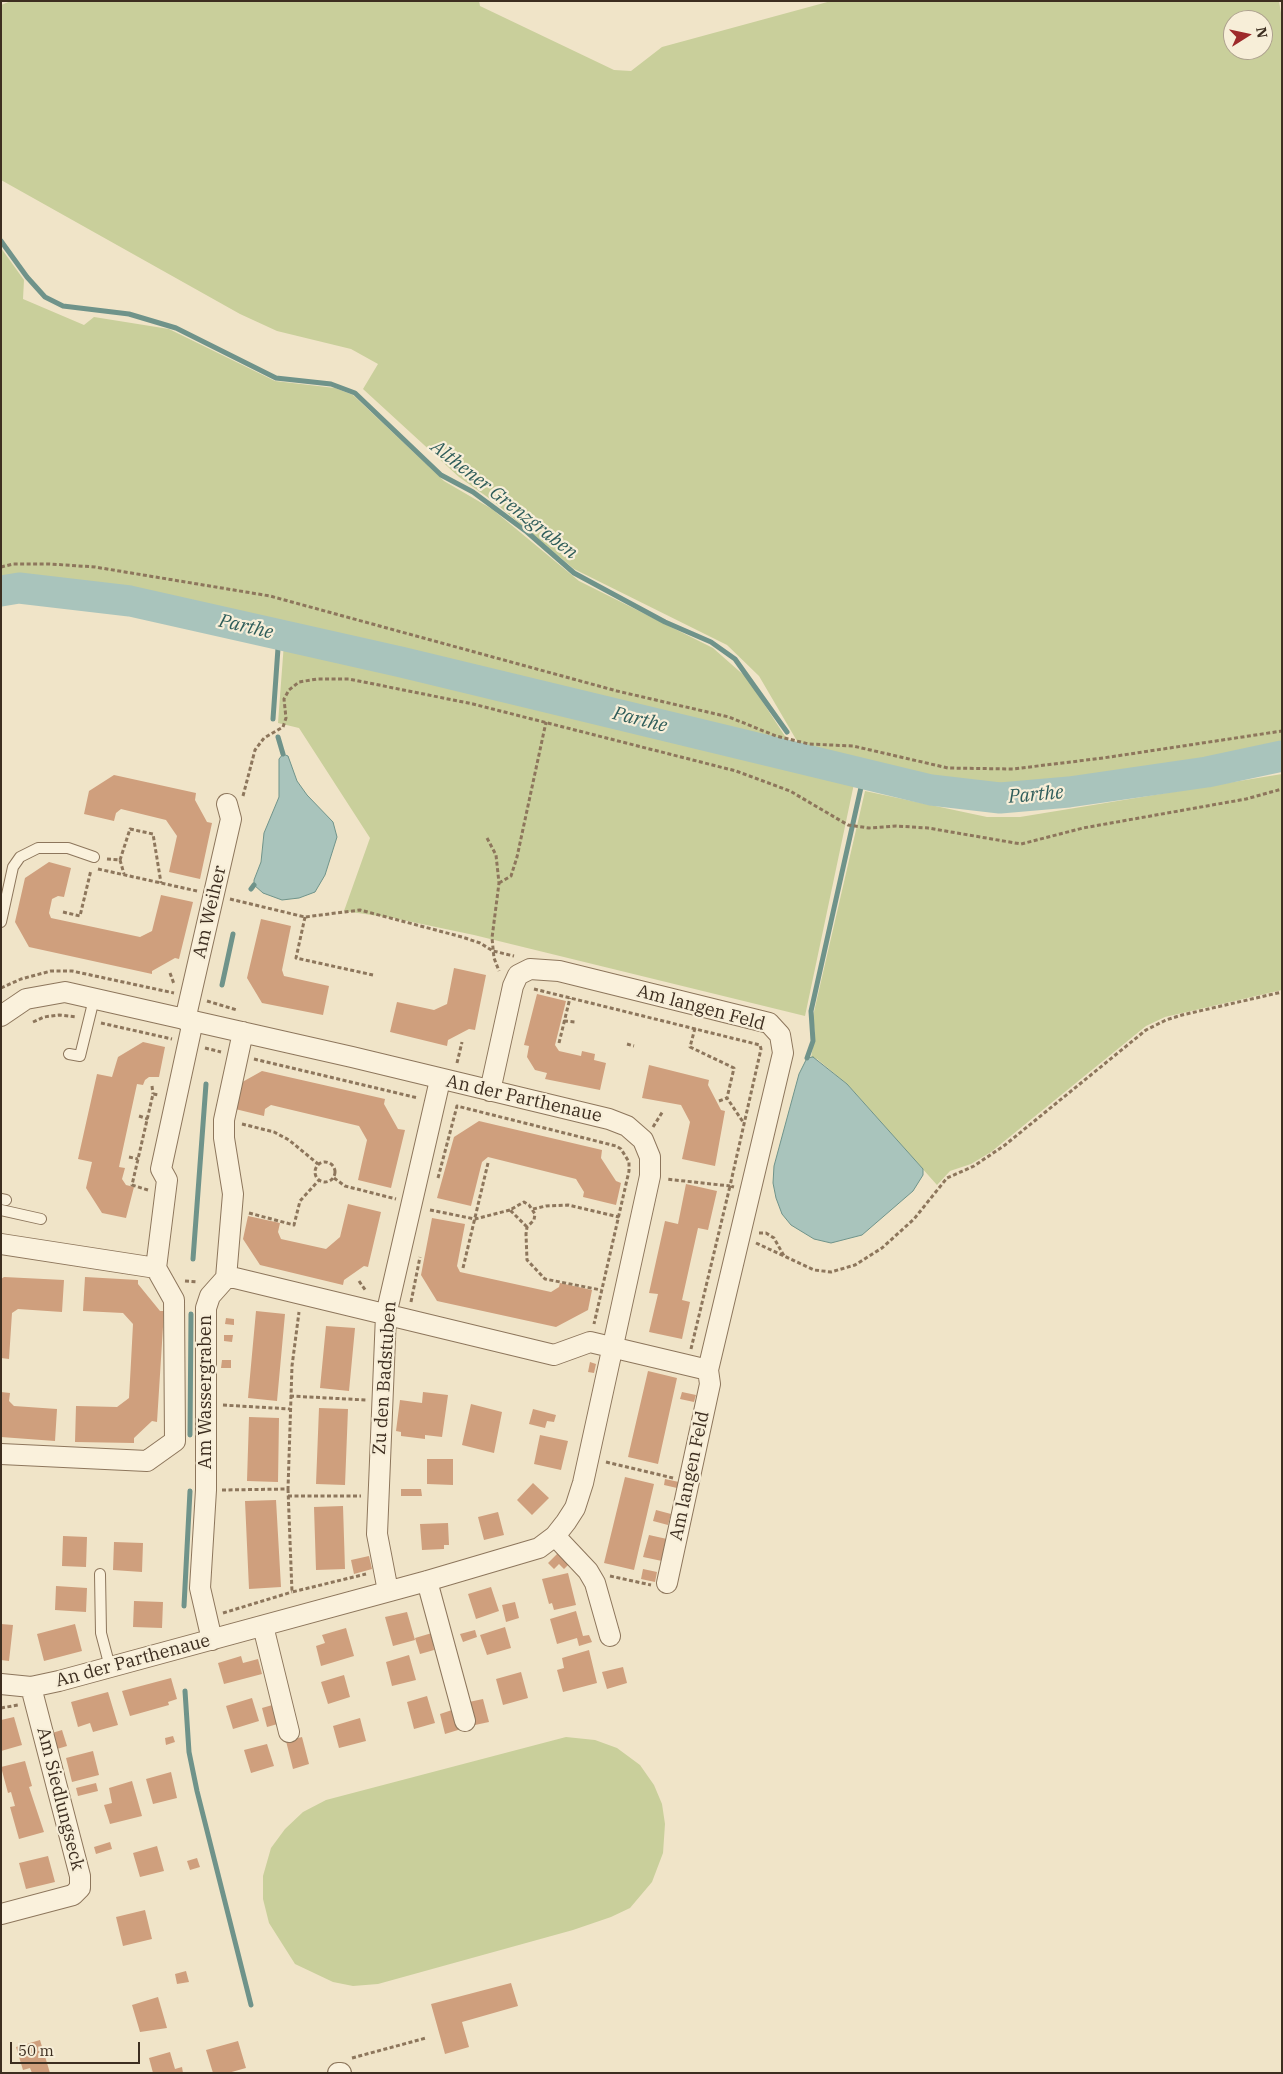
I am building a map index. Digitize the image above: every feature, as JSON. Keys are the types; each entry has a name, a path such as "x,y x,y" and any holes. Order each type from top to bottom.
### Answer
{"street":[{"name":"Am Weiher","path":"189,1020 229,811"},
{"name":"Am langen Feld","path":"490,1091 513,986 518,975 530,969 558,970 768,1022 780,1035 783,1052 743,1238 708,1370 710,1384 667,1583"},
{"name":"An der Parthenaue","path":"1,1684 31,1687 212,1640 524,1554 539,1548 554,1536 575,1508 590,1458 650,1176 650,1157 643,1140 627,1126 490,1091 448,1074 243,1032 65,992 26,999 4,1008"},
{"path":"1,1244 159,1273 166,1180 162,1169 188,1044 189,1020"},
{"path":"243,1032 224,1120 224,1138 233,1194 226,1278 236,1278 554,1355 590,1342 708,1370"},
{"name":"Zu den Badstuben","path":"388,1591 377,1534 377,1496 386,1315 412,1203 448,1074"},
{"name":"Am Wassergraben","path":"1,1454 147,1461 176,1441 174,1300 159,1273"},
{"name":"Am Wassergraben","path":"212,1640 200,1588 206,1490 206,1308 210,1296 226,1278"},
{"path":"554,1536 588,1571 601,1598 610,1636"},
{"path":"427,1581 465,1721"},
{"path":"263,1626 289,1732"},
{"name":"Am Siedlungseck","path":"1,1914 73,1895 80,1888 80,1876 31,1687"}],"lane":[{"path":"1,922 13,867 20,856 38,848 68,848 93,862"},
{"path":"69,1054 80,1056 94,999"},
{"path":"3,1203 41,1219"},
{"path":"100,1574 101,1633 110,1667"}],"path":[{"path":"1,567 41,564 95,567 270,596 617,691 729,717 776,736 809,744 854,746 948,768 1013,769 1103,758 1282,731"},
{"path":"229,811 244,794 255,750 264,738 283,728 286,718 284,699 288,690 299,682 317,679 349,679 473,704 736,771 790,791 848,824 855,826 928,828 1021,844 1083,828 1246,799 1282,789"},
{"path":"499,883 510,876 517,857 546,722"},
{"path":"124,875 120,860 130,829 153,834 161,883"},
{"path":"487,838 496,855 499,883 492,938 494,958 502,977"},
{"path":"93,862 120,860"},
{"path":"93,862 124,875 305,917 360,910 462,937 480,943 493,951 532,960 540,969"},
{"path":"63,912 80,916 93,862"},
{"path":"305,917 296,958 373,975"},
{"path":"527,988 760,1045 761,1049 730,1186 690,1354"},
{"path":"743,1238 814,1270 824,1272 842,1270 864,1260 914,1220 947,1178 974,1166 1005,1146 1146,1030 1166,1020 1182,1015 1282,992"},
{"path":"559,1042 570,998"},
{"path":"33,1022 44,1017 59,1015 89,1020 426,1100"},
{"path":"564,1020 575,1022"},
{"path":"695,1028 690,1047 734,1068 727,1098 744,1122"},
{"path":"448,1074 462,1042"},
{"path":"626,1044 634,1046"},
{"path":"152,1086 154,1094"},
{"path":"719,1101 727,1098"},
{"path":"437,1182 457,1106 622,1149 629,1162 629,1171 590,1342"},
{"path":"139,1116 148,1119"},
{"path":"224,1120 274,1132 302,1149 318,1164"},
{"path":"648,1126 653,1133"},
{"path":"129,1157 138,1160"},
{"path":"325,1161 332,1164 336,1170 334,1178 327,1182 319,1180 314,1174 318,1164 325,1161"},
{"path":"463,1268 488,1163"},
{"path":"650,1176 730,1186"},
{"path":"334,1178 345,1186 412,1203"},
{"path":"230,1225 250,1212 294,1224 300,1200 319,1180"},
{"path":"428,1219 432,1201"},
{"path":"430,1210 475,1219 510,1210 524,1202 533,1209 535,1214 534,1220 527,1227"},
{"path":"533,1209 546,1206 568,1205 619,1217"},
{"path":"510,1210 527,1227 528,1260 545,1279 601,1290"},
{"path":"743,1238 766,1233 774,1238 784,1256"},
{"path":"407,1320 420,1256"},
{"path":"159,1273 206,1283 215,1276 226,1278"},
{"path":"359,1281 370,1295"},
{"path":"292,1592 288,1496 290,1396 301,1294"},
{"path":"290,1396 381,1401"},
{"path":"206,1404 290,1409"},
{"path":"590,1458 688,1482"},
{"path":"206,1490 288,1490"},
{"path":"288,1496 377,1496"},
{"path":"207,1617 292,1592 383,1569"},
{"path":"588,1571 650,1585 667,1583"},
{"path":"340,2073 351,2058 426,2038"}],"green space":[{"path":"11,1 479,1 480,6 614,70 631,71 662,47 831,1 1279,1 1282,19 1282,749 1237,760 1088,783 995,793 804,753 759,676 727,645 574,569 493,501 459,477 363,389 378,364 351,349 277,331 240,314 1,180 1,5"},
{"path":"1,248 24,280 23,299 84,325 94,317 169,329 275,381 335,388 353,395 444,481 492,509 579,581 713,648 747,678 796,753 577,700 237,612 122,590 26,585 1,586"},
{"path":"284,643 855,779 805,1016 474,935 393,918 344,911 370,838 299,728 278,723"},
{"path":"1282,774 1282,990 1165,1017 1146,1026 991,1152 971,1164 950,1171 937,1185 847,1084 817,1059 811,1058 815,1034 813,1016 865,791 987,817 1020,817"},
{"path":"566,1737 595,1740 617,1748 640,1765 654,1785 662,1804 665,1824 663,1853 652,1882 630,1908 611,1917 573,1930 378,1984 353,1986 333,1982 295,1964 269,1923 263,1899 263,1876 271,1848 285,1829 303,1812 326,1800"}],"water":[{"path":"283,754 288,756 297,781 307,795 333,822 337,837 325,875 315,892 299,898 282,900 263,893 254,885 254,880 261,862 264,833 279,797 279,759"},
{"path":"813,1057 847,1084 923,1169 923,1175 913,1191 862,1235 831,1243 814,1239 791,1225 782,1214 773,1183 774,1166 799,1074 807,1058"}],"building":[{"path":"114,775 196,793 195,800 207,822 212,823 200,879 169,872 177,836 166,820 121,809 116,813 114,821 84,814 89,791"},
{"path":"49,862 71,868 64,897 58,896 52,899 49,913 51,918 140,937 152,931 161,895 193,902 179,959 175,958 152,971 152,974 29,947 15,922 25,878"},
{"path":"261,919 291,926 282,970 284,976 329,986 323,1015 262,1003 247,978"},
{"path":"454,968 486,975 475,1030 469,1029 448,1040 447,1046 390,1032 397,1002 434,1010 447,1004"},
{"path":"537,994 566,1001 555,1045 559,1051 581,1056 582,1051 595,1054 594,1060 606,1063 600,1090 545,1079 547,1073 535,1070 527,1057 529,1046 524,1045"},
{"path":"143,1042 165,1047 159,1077 149,1077 143,1085 137,1084 119,1167 125,1168 122,1179 126,1185 134,1187 126,1218 102,1213 86,1188 92,1162 78,1159 97,1074 112,1077 118,1057"},
{"path":"649,1065 709,1080 708,1085 721,1110 725,1111 715,1166 682,1159 690,1122 681,1105 642,1098"},
{"path":"262,1071 385,1099 384,1104 398,1129 405,1130 391,1188 358,1180 367,1140 359,1126 271,1105 265,1109 264,1116 231,1108 237,1085"},
{"path":"479,1121 602,1150 601,1158 616,1181 621,1183 616,1205 583,1197 584,1192 576,1179 488,1157 482,1162 471,1206 437,1198 454,1137"},
{"path":"686,1184 717,1191 708,1230 698,1228 682,1300 690,1302 682,1339 649,1332 658,1294 649,1293 665,1221 678,1224"},
{"path":"348,1204 381,1212 368,1267 364,1266 344,1280 343,1285 260,1265 243,1239 248,1216 280,1223 278,1232 281,1239 326,1249 340,1237"},
{"path":"432,1218 465,1224 457,1266 460,1272 551,1292 559,1287 560,1283 592,1290 588,1310 556,1327 437,1301 421,1275"},
{"path":"4,1277 64,1280 62,1312 18,1309 12,1313 9,1359 1,1358 1,1279"},
{"path":"85,1277 138,1280 138,1284 160,1311 164,1311 157,1422 152,1421 134,1438 134,1443 75,1442 76,1406 117,1407 129,1398 133,1324 123,1313 83,1311"},
{"path":"256,1311 285,1314 277,1401 248,1398"},
{"path":"226,1318 234,1319 234,1325 225,1324"},
{"path":"326,1326 355,1328 349,1391 320,1388"},
{"path":"224,1335 233,1335 232,1342 224,1341"},
{"path":"222,1360 231,1360 231,1368 221,1368"},
{"path":"590,1362 596,1364 594,1373 588,1372"},
{"path":"648,1371 677,1378 658,1464 628,1457"},
{"path":"1,1392 10,1393 9,1401 14,1406 57,1409 55,1441 1,1437"},
{"path":"423,1392 448,1395 442,1437 425,1435 425,1439 401,1436 401,1432 396,1431 400,1400 422,1403"},
{"path":"682,1392 696,1395 694,1402 680,1399"},
{"path":"471,1404 502,1412 494,1453 462,1445"},
{"path":"319,1408 348,1409 345,1485 316,1484"},
{"path":"533,1409 556,1415 554,1422 547,1421 545,1428 529,1424"},
{"path":"249,1417 279,1418 278,1482 247,1481"},
{"path":"540,1435 568,1441 561,1470 534,1464"},
{"path":"427,1459 453,1459 453,1485 427,1484"},
{"path":"625,1477 654,1484 634,1570 604,1563"},
{"path":"665,1479 679,1482 677,1488 664,1485"},
{"path":"533,1483 549,1498 532,1515 517,1500"},
{"path":"401,1489 421,1489 422,1496 401,1496"},
{"path":"276,1500 281,1587 249,1589 245,1501"},
{"path":"343,1506 345,1569 316,1570 314,1507"},
{"path":"656,1510 671,1514 668,1525 653,1521"},
{"path":"498,1512 504,1535 484,1540 478,1517"},
{"path":"448,1523 449,1545 444,1545 444,1549 422,1550 420,1524"},
{"path":"649,1535 667,1539 662,1561 643,1557"},
{"path":"63,1536 87,1537 86,1567 62,1566"},
{"path":"114,1542 143,1543 142,1572 113,1570"},
{"path":"559,1552 569,1564 564,1569 559,1564 554,1569 548,1563"},
{"path":"369,1556 372,1569 354,1574 351,1560"},
{"path":"643,1569 657,1572 655,1582 641,1579"},
{"path":"568,1573 576,1605 554,1610 552,1603 549,1604 542,1579"},
{"path":"56,1586 87,1588 86,1612 55,1610"},
{"path":"491,1587 499,1611 476,1619 468,1594"},
{"path":"134,1601 163,1602 162,1628 133,1627"},
{"path":"515,1602 519,1618 506,1622 502,1605"},
{"path":"576,1611 583,1636 589,1635 592,1642 579,1646 577,1638 557,1644 550,1619"},
{"path":"407,1612 415,1640 393,1646 385,1617"},
{"path":"1,1624 13,1625 9,1661 1,1660"},
{"path":"75,1624 82,1651 44,1661 37,1634"},
{"path":"505,1627 511,1648 487,1655 480,1635"},
{"path":"346,1628 354,1656 321,1666 316,1646 325,1643 322,1635"},
{"path":"475,1630 477,1637 463,1642 460,1634"},
{"path":"432,1633 434,1650 420,1654 415,1638"},
{"path":"589,1650 597,1683 563,1692 557,1670 564,1668 562,1658"},
{"path":"409,1655 416,1680 392,1686 386,1662"},
{"path":"241,1656 243,1663 258,1659 262,1674 224,1684 218,1663"},
{"path":"623,1667 627,1683 607,1689 602,1672"},
{"path":"521,1672 528,1698 503,1705 496,1679"},
{"path":"344,1675 350,1697 328,1704 321,1682"},
{"path":"171,1678 177,1699 168,1702 169,1705 130,1716 122,1691"},
{"path":"108,1692 118,1725 93,1732 90,1723 78,1727 71,1702"},
{"path":"427,1696 435,1723 414,1729 407,1702"},
{"path":"252,1698 259,1721 233,1729 226,1706"},
{"path":"483,1699 489,1722 475,1725 469,1702"},
{"path":"276,1704 281,1723 267,1727 262,1708"},
{"path":"452,1710 458,1730 445,1734 440,1714"},
{"path":"14,1717 22,1745 1,1751 1,1720"},
{"path":"360,1718 366,1741 339,1748 333,1726"},
{"path":"62,1730 67,1746 57,1749 52,1733"},
{"path":"173,1736 175,1742 166,1745 165,1738"},
{"path":"302,1737 309,1764 293,1769 286,1741"},
{"path":"267,1744 274,1766 251,1773 244,1750"},
{"path":"93,1751 99,1775 72,1782 66,1758"},
{"path":"25,1761 32,1786 29,1787 44,1832 19,1839 10,1807 15,1806 11,1792 8,1793 1,1767"},
{"path":"171,1772 177,1798 153,1804 146,1779"},
{"path":"132,1781 142,1816 110,1824 104,1805 112,1803 109,1788"},
{"path":"96,1783 98,1791 78,1796 76,1788"},
{"path":"110,1842 112,1849 96,1854 94,1847"},
{"path":"157,1846 164,1871 140,1877 133,1853"},
{"path":"48,1856 55,1882 26,1889 19,1863"},
{"path":"197,1858 200,1867 190,1870 187,1861"},
{"path":"145,1910 152,1939 123,1946 116,1917"},
{"path":"186,1971 189,1982 177,1984 175,1974"},
{"path":"511,1983 518,2006 462,2022 469,2047 445,2054 431,2004"},
{"path":"158,1997 167,2028 140,2032 132,2005"},
{"path":"40,2040 50,2073 32,2073 30,2068 23,2070 16,2047"},
{"path":"238,2041 246,2068 228,2073 213,2073 206,2050"},
{"path":"170,2052 175,2069 182,2067 183,2073 153,2073 149,2058"}],"waterway":[{"name":"Althener Grenzgraben","path":"1,241 27,277 45,297 63,306 129,314 176,328 276,378 331,384 355,393 441,475 473,492 527,532 574,573 665,622 711,642 735,659 787,732"},
{"name":"Parthe","path":"1,591 19,588 130,601 401,662 931,790 1000,798 1069,792 1207,772 1282,756"},
{"path":"273,719 279,634"},
{"path":"278,737 283,754"},
{"name":"Althener Grenzgraben","path":"799,749 806,760"},
{"path":"807,1058 813,1041 811,1011 864,774"},
{"path":"251,889 254,885"},
{"path":"222,985 233,934"},
{"path":"193,1259 206,1084"},
{"path":"190,1435 191,1314"},
{"path":"184,1606 190,1491"},
{"path":"185,1691 189,1752 197,1791 251,2005"}]}
